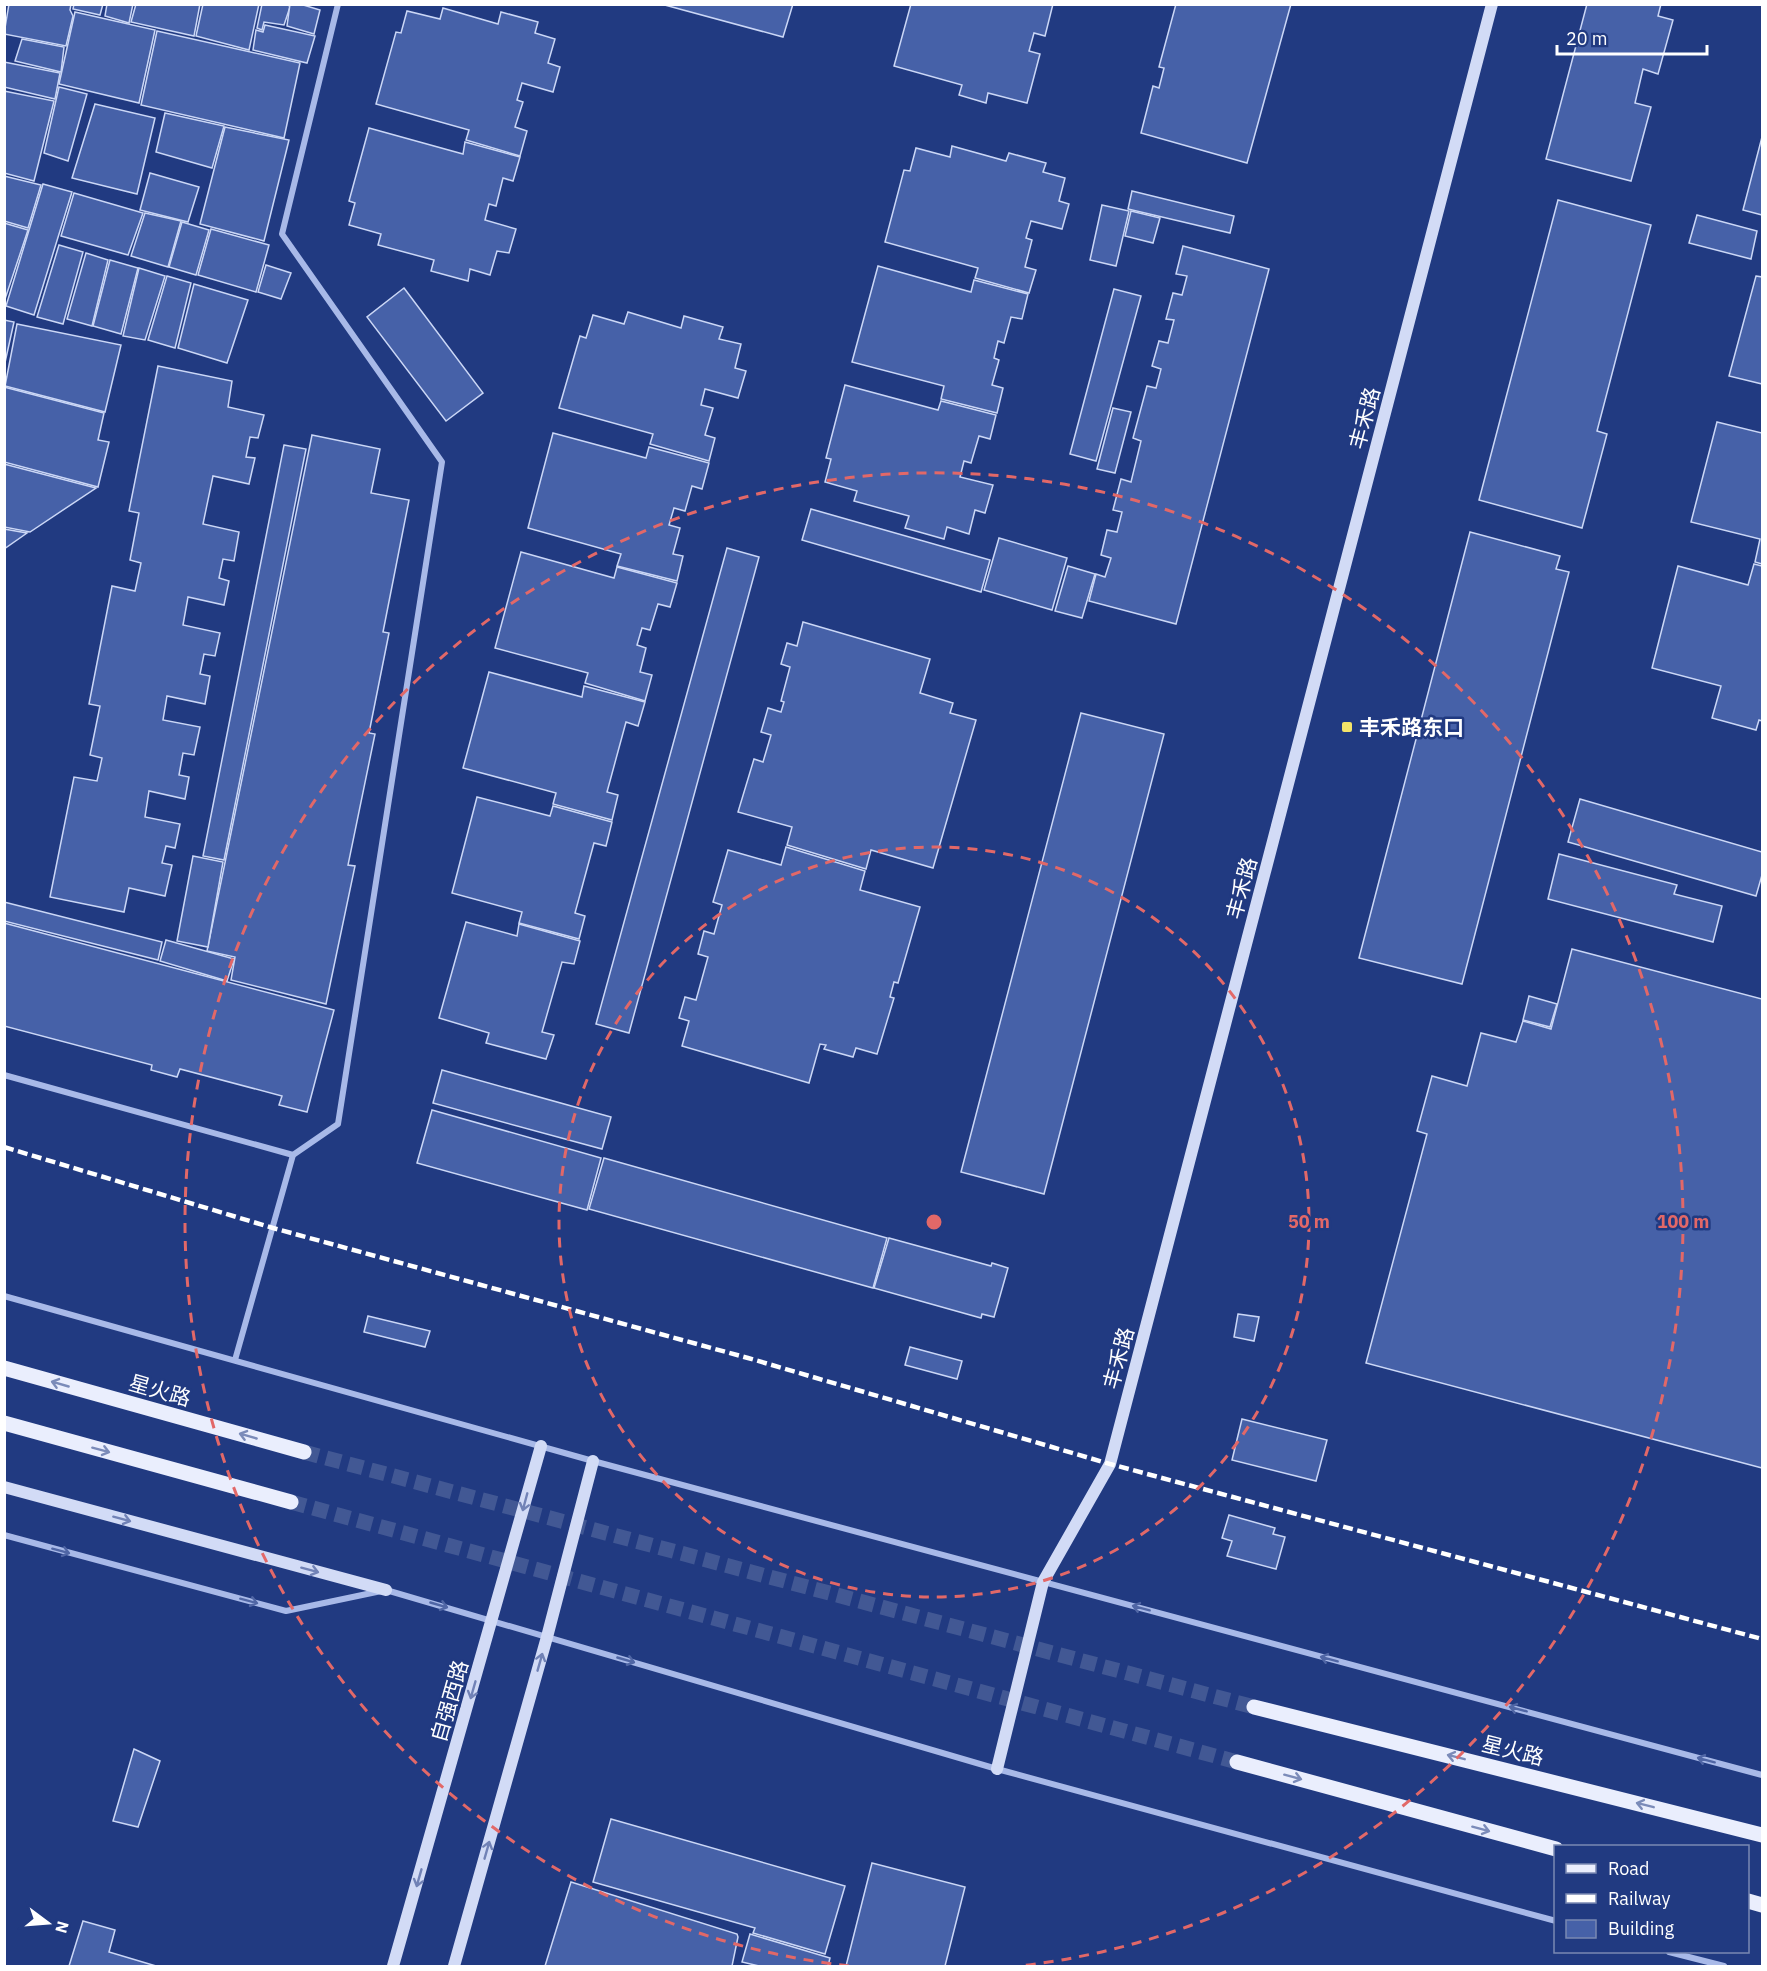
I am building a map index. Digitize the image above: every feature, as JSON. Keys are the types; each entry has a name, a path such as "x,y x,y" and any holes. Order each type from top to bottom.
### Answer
{"main road":[{"name":"丰禾路","path":"997,1769 1043,1582 1110,1464 1492,4"},
{"name":"星火路","path":"4,1368 304,1452"},
{"path":"4,1423 291,1502"},
{"name":"自强西路","path":"393,1966 541,1446"},
{"path":"454,1966 547,1636 593,1461"},
{"path":"4,1487 386,1590"},
{"name":"星火路","path":"1254,1707 1762,1835"},
{"path":"1237,1762 1554,1848"}],"street":[{"path":"235,1360 293,1155 338,1124 442,462 282,234 338,4"},
{"path":"4,1075 293,1155"},
{"path":"4,1296 593,1461 1762,1775"},
{"path":"4,1535 286,1611 386,1590 997,1769 1554,1920"},
{"path":"1673,1953 1724,1966"}],"building":[{"path":"9,4 71,4 70,10 73,16 66,46 4,34"},
{"path":"74,4 103,4 100,15 73,9"},
{"path":"107,4 133,4 129,23 105,16"},
{"path":"136,4 200,4 194,36 131,22"},
{"path":"203,4 259,4 249,50 196,36"},
{"path":"262,4 288,4 290,7 284,25 264,22 262,30 257,28"},
{"path":"290,4 300,4 320,10 314,34 287,26"},
{"path":"661,4 793,4 783,37"},
{"path":"911,4 1053,4 1045,36 1034,33 1029,51 1040,54 1027,103 988,93 986,103 959,95 962,85 894,66"},
{"path":"1176,4 1291,4 1247,163 1141,133 1153,86 1159,88 1164,68 1159,67"},
{"path":"1587,4 1661,4 1658,16 1673,20 1658,74 1643,69 1635,103 1651,107 1631,181 1546,159"},
{"path":"443,8 498,24 501,12 538,22 535,33 555,39 548,63 560,67 553,92 522,83 517,100 523,102 515,127 527,131 520,156 466,140 469,130 376,104 396,32 401,33 407,11 440,19"},
{"path":"75,12 155,30 139,103 59,84"},
{"path":"265,25 315,36 307,63 253,50 256,30 263,32"},
{"path":"157,31 300,63 284,138 141,105"},
{"path":"22,39 64,47 61,72 15,61"},
{"path":"4,62 60,73 55,99 4,87"},
{"path":"59,87 87,94 68,161 44,153"},
{"path":"4,91 54,101 34,181 4,173"},
{"path":"95,104 155,118 137,194 72,178"},
{"path":"165,113 224,126 212,168 156,152"},
{"path":"225,127 289,140 264,241 200,224"},
{"path":"369,128 463,154 465,142 520,157 513,181 503,178 496,206 489,204 485,220 516,229 509,253 497,251 490,275 470,269 468,281 431,271 434,260 378,245 381,234 349,225 355,203 349,201"},
{"path":"1762,137 1762,215 1743,210"},
{"path":"952,146 1006,161 1009,153 1046,163 1043,172 1065,178 1059,201 1069,204 1062,229 1031,221 1026,238 1032,240 1025,267 1036,270 1029,293 975,278 978,268 885,242 904,170 910,171 916,148 950,157"},
{"path":"150,173 199,187 188,222 140,210"},
{"path":"4,176 41,185 28,228 4,221"},
{"path":"43,184 72,192 34,315 6,306"},
{"path":"1132,191 1234,216 1230,233 1128,209"},
{"path":"74,193 143,213 128,255 61,236"},
{"path":"1558,200 1651,225 1597,431 1607,434 1582,528 1479,500"},
{"path":"1102,205 1129,211 1116,266 1090,260"},
{"path":"1131,211 1160,218 1153,243 1125,236"},
{"path":"145,213 181,221 168,267 131,256"},
{"path":"1697,215 1757,231 1751,259 1689,243"},
{"path":"182,222 209,230 196,275 169,267"},
{"path":"4,223 28,230 4,302"},
{"path":"211,229 269,245 256,292 198,275"},
{"path":"59,245 83,252 63,324 37,317"},
{"path":"1183,246 1269,269 1176,624 1089,601 1096,574 1105,577 1111,558 1101,555 1107,530 1117,532 1122,512 1113,510 1121,479 1131,482 1141,441 1133,438 1147,386 1156,388 1161,369 1152,366 1159,341 1168,343 1174,320 1166,319 1173,293 1182,295 1187,276 1176,274"},
{"path":"86,253 108,260 92,326 67,319"},
{"path":"110,260 138,268 121,334 93,326"},
{"path":"266,265 291,273 281,299 258,292"},
{"path":"878,266 971,292 974,280 1028,294 1022,319 1011,317 1004,343 998,341 994,358 999,360 992,385 1003,388 997,413 941,399 944,386 852,362"},
{"path":"139,268 165,276 145,340 123,336"},
{"path":"167,276 191,283 175,348 148,340"},
{"path":"1756,276 1762,277 1762,384 1729,376"},
{"path":"194,284 248,300 227,363 178,348"},
{"path":"404,288 483,393 446,421 367,317"},
{"path":"1114,289 1141,296 1096,461 1070,454"},
{"path":"628,312 681,328 684,316 723,327 719,339 741,344 735,368 746,371 738,398 705,389 701,405 713,408 705,435 715,438 709,461 650,444 653,434 559,408 580,336 586,338 593,315 624,324"},
{"path":"4,320 14,322 4,367"},
{"path":"17,324 121,345 105,412 5,386"},
{"path":"158,366 232,381 228,407 264,415 258,438 250,437 246,457 255,458 249,484 213,476 203,524 239,532 234,561 223,559 219,578 229,581 224,605 188,597 183,625 220,633 215,656 204,654 200,674 210,676 205,704 167,696 163,720 200,727 194,755 183,753 179,775 189,777 185,799 149,791 145,817 180,824 175,848 166,846 162,863 172,865 165,896 129,888 124,912 50,897 74,777 97,781 102,758 90,755 100,706 89,704 112,586 135,591 141,563 130,560 139,513 129,511"},
{"path":"845,385 938,410 941,401 996,415 990,439 979,436 971,463 964,461 960,477 993,485 985,513 975,510 969,534 947,527 944,539 905,528 909,516 854,501 857,491 825,482 831,459 826,458"},
{"path":"4,387 104,413 98,440 109,442 98,487 4,462"},
{"path":"1113,408 1131,412 1115,473 1097,469"},
{"path":"1717,422 1762,433 1762,564 1755,562 1760,539 1691,522"},
{"path":"553,433 646,458 649,447 709,463 702,489 692,486 685,511 674,508 669,525 680,528 673,554 683,556 677,581 617,566 621,554 528,528"},
{"path":"312,435 380,449 371,493 409,500 383,632 389,633 369,733 375,734 348,865 355,866 326,1004 231,980 235,957 207,951"},
{"path":"284,445 306,449 224,860 203,856"},
{"path":"4,464 96,488 30,532 4,527"},
{"path":"811,509 990,560 981,592 802,540"},
{"path":"4,529 27,533 4,549"},
{"path":"1470,532 1560,556 1556,569 1569,572 1462,984 1359,958"},
{"path":"999,538 1067,558 1052,610 984,590"},
{"path":"727,548 759,557 629,1033 596,1024"},
{"path":"521,552 614,578 617,567 677,583 670,607 658,604 650,630 642,628 637,645 646,648 640,672 652,675 645,701 585,683 588,673 495,648"},
{"path":"1754,564 1762,566 1762,721 1759,720 1756,730 1712,718 1721,686 1652,668 1678,566 1748,585"},
{"path":"1068,566 1095,574 1082,618 1055,611"},
{"path":"803,622 930,659 920,693 953,703 950,713 976,720 933,868 871,850 866,869 787,845 792,827 738,812 754,759 763,762 771,735 761,732 768,708 781,712 784,702 781,701 790,667 781,664 787,643 797,646"},
{"path":"489,672 582,697 584,686 645,702 638,726 626,722 607,792 618,795 612,820 553,804 556,793 463,768"},
{"path":"1081,713 1164,734 1044,1194 961,1172"},
{"path":"477,797 550,816 553,806 612,822 606,846 594,843 575,913 585,916 579,939 519,923 522,912 452,893"},
{"path":"1580,799 1762,852 1762,875 1756,896 1568,842"},
{"path":"786,847 865,871 860,890 920,907 898,983 894,982 890,997 894,998 877,1054 856,1048 853,1057 824,1049 826,1045 820,1044 809,1083 682,1046 689,1021 679,1018 685,997 696,1000 708,957 698,954 704,931 714,934 722,905 713,902 728,850 781,865"},
{"path":"1559,854 1677,885 1674,894 1722,906 1713,942 1548,899"},
{"path":"193,856 223,862 208,947 177,941"},
{"path":"4,902 162,942 158,960 4,921"},
{"path":"466,922 517,936 519,924 580,941 574,964 562,962 542,1032 554,1035 546,1059 486,1043 489,1033 439,1018"},
{"path":"4,923 334,1010 307,1112 279,1105 282,1096 180,1069 177,1077 151,1070 152,1065 4,1026"},
{"path":"166,940 234,959 227,981 160,961"},
{"path":"1572,949 1762,999 1762,1468 1366,1363 1427,1134 1417,1131 1432,1076 1467,1086 1481,1033 1516,1042 1523,1021 1551,1029"},
{"path":"1529,996 1557,1004 1550,1027 1523,1020"},
{"path":"442,1070 611,1117 602,1149 433,1103"},
{"path":"432,1110 601,1158 587,1210 417,1163"},
{"path":"604,1158 887,1238 873,1288 589,1209"},
{"path":"889,1238 991,1266 992,1263 1008,1268 994,1317 982,1314 981,1318 874,1288"},
{"path":"1238,1314 1259,1317 1254,1341 1234,1337"},
{"path":"368,1316 430,1331 425,1347 364,1332"},
{"path":"910,1347 962,1361 957,1379 905,1365"},
{"path":"1242,1419 1327,1440 1316,1481 1232,1460"},
{"path":"1229,1515 1275,1528 1273,1534 1285,1537 1276,1569 1227,1556 1232,1541 1222,1538"},
{"path":"134,1749 160,1761 138,1827 113,1821"},
{"path":"611,1819 845,1886 825,1954 753,1933 755,1928 593,1882"},
{"path":"872,1863 965,1887 945,1966 846,1966"},
{"path":"571,1882 737,1934 732,1966 545,1966"},
{"path":"83,1921 115,1930 109,1952 156,1966 69,1966"},
{"path":"750,1934 830,1958 828,1966 759,1966 742,1962"}],"tunnel":[{"path":"304,1452 1254,1707"},
{"path":"291,1502 1237,1762"}],"railway":[{"path":"4,1147 273,1228 748,1358 1110,1464 1762,1639"}],"place":[{"name":"丰禾路东口","path":"1347,727"}]}
